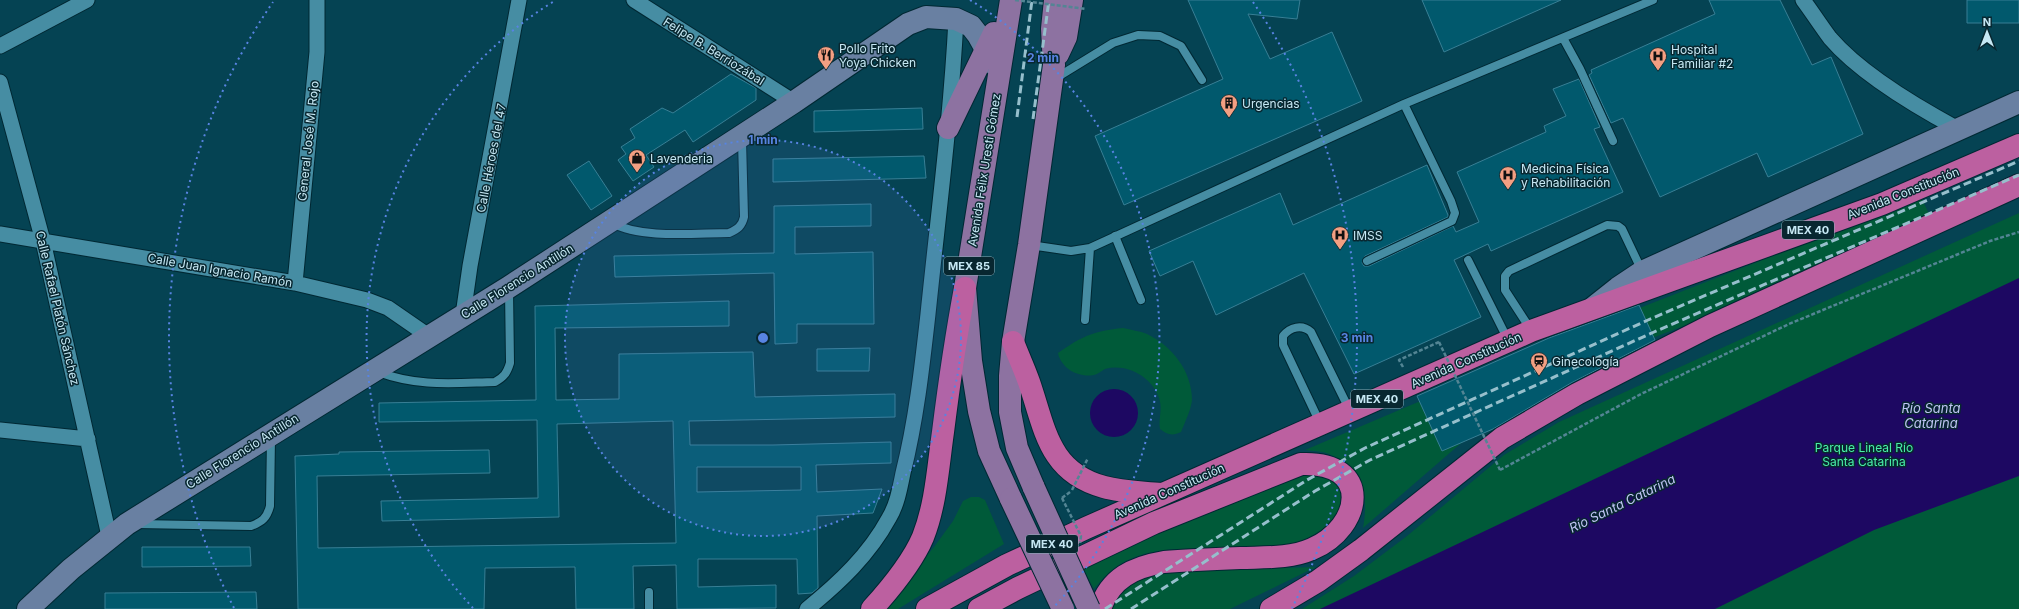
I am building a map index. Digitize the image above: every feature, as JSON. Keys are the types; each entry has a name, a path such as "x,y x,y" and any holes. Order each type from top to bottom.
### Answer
{"highway":[{"name":"Avenida Constitución","path":"926,609 1007,565 1162,494 1531,331 1882,204 2019,145"},
{"path":"1271,609 1318,581 1361,550 1502,438 1577,394 1710,326 2019,185"},
{"path":"872,609 908,562 922,537 930,512 936,486 954,349 965,288"},
{"path":"1012,342 1029,382 1047,439 1058,458 1070,472 1104,487 1162,494"},
{"path":"979,609 1018,588 1154,523 1301,464 1317,464 1334,468 1351,484 1352,494 1347,518 1328,540 1312,549 1296,554 1275,557 1164,562 1146,565 1117,580 1109,588 1100,609"}],"main road":[{"path":"948,128 996,38 998,0"},
{"name":"Avenida Félix Uresti Gómez","path":"1011,0 996,38 999,76 965,288 971,361 979,411 989,451 1063,609"},
{"path":"1055,0 1052,29 1053,72 1029,245 1012,342 1010,412 1017,448 1089,609"},
{"path":"1053,72 1079,4"}],"street":[{"path":"0,46 87,0"},
{"name":"Calle Héroes del 47","path":"463,315 466,287 519,0"},
{"name":"Felipe B. Berriozábal","path":"634,0 794,102"},
{"path":"1803,0 1831,38 1867,72 1930,114 1958,129"},
{"name":"General José M. Rojo","path":"295,283 321,2"},
{"name":"Calle Florencio Antillón","path":"28,609 109,536 127,524 270,433 375,371 509,287 794,102 908,24 926,17 956,19 996,38 999,76"},
{"path":"807,609 832,589 866,554 890,517 900,487 910,447 919,398 948,128 956,19"},
{"name":"Calle Rafael Platón Sánchez","path":"0,82 43,241 109,536"},
{"path":"1594,308 1618,288 1642,272 2019,102"},
{"name":"Calle Juan Ignacio Ramón","path":"0,234 295,283 367,300 388,308 430,337"},
{"path":"0,430 88,439"}],"lane":[{"path":"1029,245 1071,251 1090,248 1404,104 1653,0"},
{"path":"1053,72 1113,43 1138,36 1160,36 1181,46 1202,80"},
{"path":"1563,38 1580,69 1613,141"},
{"path":"1367,261 1452,221 1455,213 1451,201 1404,104"},
{"path":"609,222 630,230 645,232 729,233 737,230 742,225 744,217 741,136"},
{"path":"1531,331 1504,290 1504,276 1508,271 1607,225 1614,225 1622,229 1642,272"},
{"path":"1115,236 1142,300"},
{"path":"1085,320 1090,248"},
{"path":"1468,260 1508,341"},
{"path":"375,371 395,378 428,384 495,382 503,377 508,371 510,363 509,287"},
{"path":"1321,425 1283,344 1283,336 1286,332 1302,327 1311,332 1350,412"},
{"path":"127,524 251,526 261,522 268,515 270,506 270,433"},
{"path":"649,592 649,609"}],"path":[{"path":"1015,0 1079,4"},
{"path":"1399,360 1439,342 1500,470 1551,444 1641,394 1789,324 1990,241 2019,232"},
{"path":"1062,498 1072,490 1088,458"}],"green space":[{"path":"1920,195 1932,220 1733,307 1608,355 1467,438 1363,528 1365,516 1364,494 1356,475 1350,467 1329,454 1305,450 1637,309 1816,239"},
{"name":"Parque Lineal Río Santa Catarina","path":"2019,213 2019,609 1302,609 1354,576 1407,536 1504,455 1559,422"},
{"path":"1123,328 1147,334 1156,339 1165,345 1179,361 1188,379 1192,400 1181,432 1170,434 1165,433 1160,429 1161,406 1156,390 1138,373 1122,368 1113,368 1105,369 1094,375 1082,375 1071,371 1066,367 1060,358 1058,353 1081,338 1104,331"},
{"path":"1299,473 1322,475 1341,488 1341,502 1334,519 1313,539 1305,543 1261,551 1176,549 1148,553 1117,566 1094,589 1080,564"},
{"path":"971,497 979,497 985,500 1004,544 898,609 883,609 934,547 953,521 963,501"},
{"path":"1316,567 1230,609 1112,609 1117,596 1129,585 1148,576 1172,571"}],"water":[{"name":"Río Santa Catarina","path":"2019,278 2019,476 1874,530 1715,609 1320,609"},
{"path":"1114,389 1123,391 1131,396 1136,404 1138,413 1136,422 1131,430 1123,435 1114,437 1105,435 1097,430 1092,422 1090,413 1092,404 1097,396 1105,391"}],"building":[{"name":"Urgencias","path":"1188,0 1300,0 1297,19 1248,14 1270,59 1332,32 1362,101 1124,205 1095,136 1223,79"},
{"path":"1422,0 1561,0 1444,52"},
{"path":"1709,0 1780,0 1812,65 1831,57 1863,134 1768,177 1757,153 1660,197 1623,118 1611,123 1589,75 1592,73 1591,70 1715,14"},
{"path":"1967,0 2019,0 2019,23 1967,23"},
{"path":"731,74 756,88 756,100 693,142 685,130 646,155 654,167 633,181 618,160 626,154 621,147 635,138 630,129 662,108 673,113"},
{"path":"1579,79 1600,127 1594,129 1623,192 1491,251 1488,244 1454,260 1481,317 1354,374 1304,273 1216,315 1193,261 1160,276 1149,251 1280,193 1293,225 1427,165 1448,217 1365,256 1362,263 1364,266 1369,266 1453,226 1456,232 1479,222 1457,172 1546,132 1544,126 1566,116 1553,89"},
{"path":"922,108 923,129 814,132 814,111"},
{"path":"924,156 926,178 773,182 773,159"},
{"path":"589,161 612,196 591,210 567,175"},
{"path":"871,204 871,226 795,227 795,254 873,252 874,324 797,324 797,343 775,344 774,273 615,277 614,256 774,253 774,206"},
{"path":"729,301 729,326 555,328 556,400 619,399 619,354 753,352 755,397 895,394 895,417 689,421 690,445 773,445 891,442 891,463 816,465 817,492 882,489 873,513 817,516 818,588 812,593 798,594 797,559 698,559 698,587 776,585 776,608 677,609 676,565 633,566 634,609 576,609 575,567 485,568 484,609 298,609 295,456 339,454 339,452 489,450 490,473 317,476 318,548 676,543 673,421 557,424 559,517 382,521 381,501 538,498 537,420 379,422 379,403 536,400 535,306","holes":["697,467 801,467 801,490 697,492"]},
{"name":"Ginecología","path":"1639,305 1655,340 1571,383 1493,429 1442,451 1417,396 1549,338"},
{"path":"870,348 869,371 817,371 817,349"},
{"path":"142,547 250,547 251,566 142,567"},
{"path":"256,592 257,609 105,609 105,593"}],"railway":[{"path":"1017,117 1032,0"},
{"path":"1033,119 1049,0"},
{"path":"1105,609 1307,480 1365,448 1648,320 2019,161"},
{"path":"1131,609 1315,491 1370,460 1654,332 2019,175"}],"place":[{"name":"Pollo Frito Yoya Chicken","path":"826,70"},
{"name":"Hospital Familiar #2","path":"1658,71"},
{"name":"Urgencias","path":"1229,118"},
{"name":"Lavenderia","path":"637,173"},
{"name":"Medicina Física y Rehabilitación","path":"1508,190"},
{"name":"IMSS","path":"1340,250"},
{"name":"Ginecología","path":"1539,376"}]}
